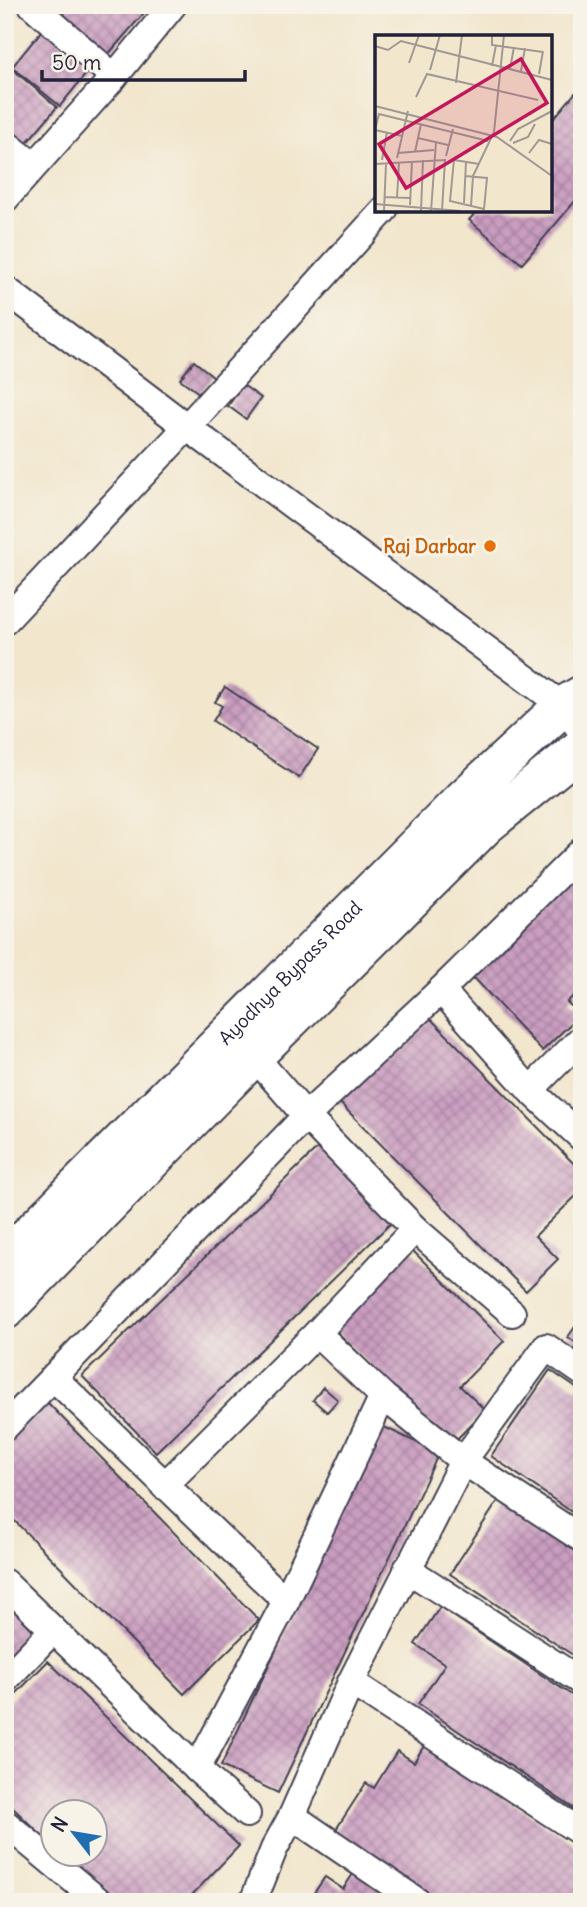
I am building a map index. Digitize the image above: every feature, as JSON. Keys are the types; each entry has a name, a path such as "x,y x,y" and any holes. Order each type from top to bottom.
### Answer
{"main road":[{"name":"Ayodhya Bypass Road","path":"5,1259 453,809 576,711"},
{"name":"Ayodhya Bypass Road","path":"5,1310 486,825 582,747"}],"street":[{"path":"32,5 114,77"},
{"path":"5,199 114,77 173,5"},
{"path":"5,142 33,165"},
{"path":"5,621 187,427 382,212"},
{"path":"5,289 187,427 576,711"},
{"path":"5,1427 306,1116 441,990 582,851"},
{"path":"441,990 530,1090 582,1138"},
{"path":"530,1090 582,1038"},
{"path":"254,1056 306,1116 415,1229 512,1313"},
{"path":"164,1486 317,1334 415,1229"},
{"path":"317,1334 383,1396 463,1461 582,1539"},
{"path":"253,1902 274,1849 292,1816 351,1682 463,1461 546,1347 582,1372"},
{"path":"54,1378 286,1601"},
{"path":"197,1769 286,1601 383,1396"},
{"path":"407,1569 582,1682"},
{"path":"5,1583 247,1814"},
{"path":"5,1680 52,1630"},
{"path":"351,1682 582,1833"},
{"path":"292,1816 418,1902"},
{"path":"5,1823 100,1902"}],"building":[{"path":"45,5 151,5 105,58"},
{"path":"43,29 91,68 60,106 12,67"},
{"path":"10,67 57,107 23,147 5,132 5,72"},
{"path":"575,93 582,98 582,193 522,264 469,220 476,212 552,212 552,121"},
{"path":"194,361 214,377 200,394 180,379"},
{"path":"243,385 261,398 246,419 228,406"},
{"path":"225,687 318,749 299,778 213,721 222,706 215,702"},
{"path":"582,857 582,988 567,1002 580,1015 542,1051 465,968"},
{"path":"426,1014 582,1172 582,1190 535,1236 558,1259 526,1291 338,1101"},
{"path":"323,1143 396,1218 156,1452 82,1376"},
{"path":"410,1248 504,1341 460,1386 485,1410 451,1445 332,1327"},
{"path":"582,1317 582,1347 568,1337"},
{"path":"550,1370 582,1392 582,1519 491,1456"},
{"path":"323,1387 338,1400 327,1412 313,1400"},
{"path":"47,1402 259,1620 184,1694 5,1511 5,1443"},
{"path":"382,1426 439,1453 278,1793 221,1766"},
{"path":"500,1498 582,1552 582,1661 450,1574"},
{"path":"5,1602 36,1633 5,1664"},
{"path":"440,1607 582,1702 582,1814 418,1704 445,1664 415,1644"},
{"path":"48,1661 239,1846 191,1896 197,1902 110,1902 75,1868 108,1868 108,1798 38,1798 38,1832 5,1800 5,1705"},
{"path":"424,1746 582,1849 582,1902 443,1902 335,1831 366,1783 374,1788 397,1751 414,1762"},
{"path":"355,1871 399,1902 308,1902 325,1877 343,1889"}],"place":[{"name":"Raj Darbar","path":"490,546"}]}
